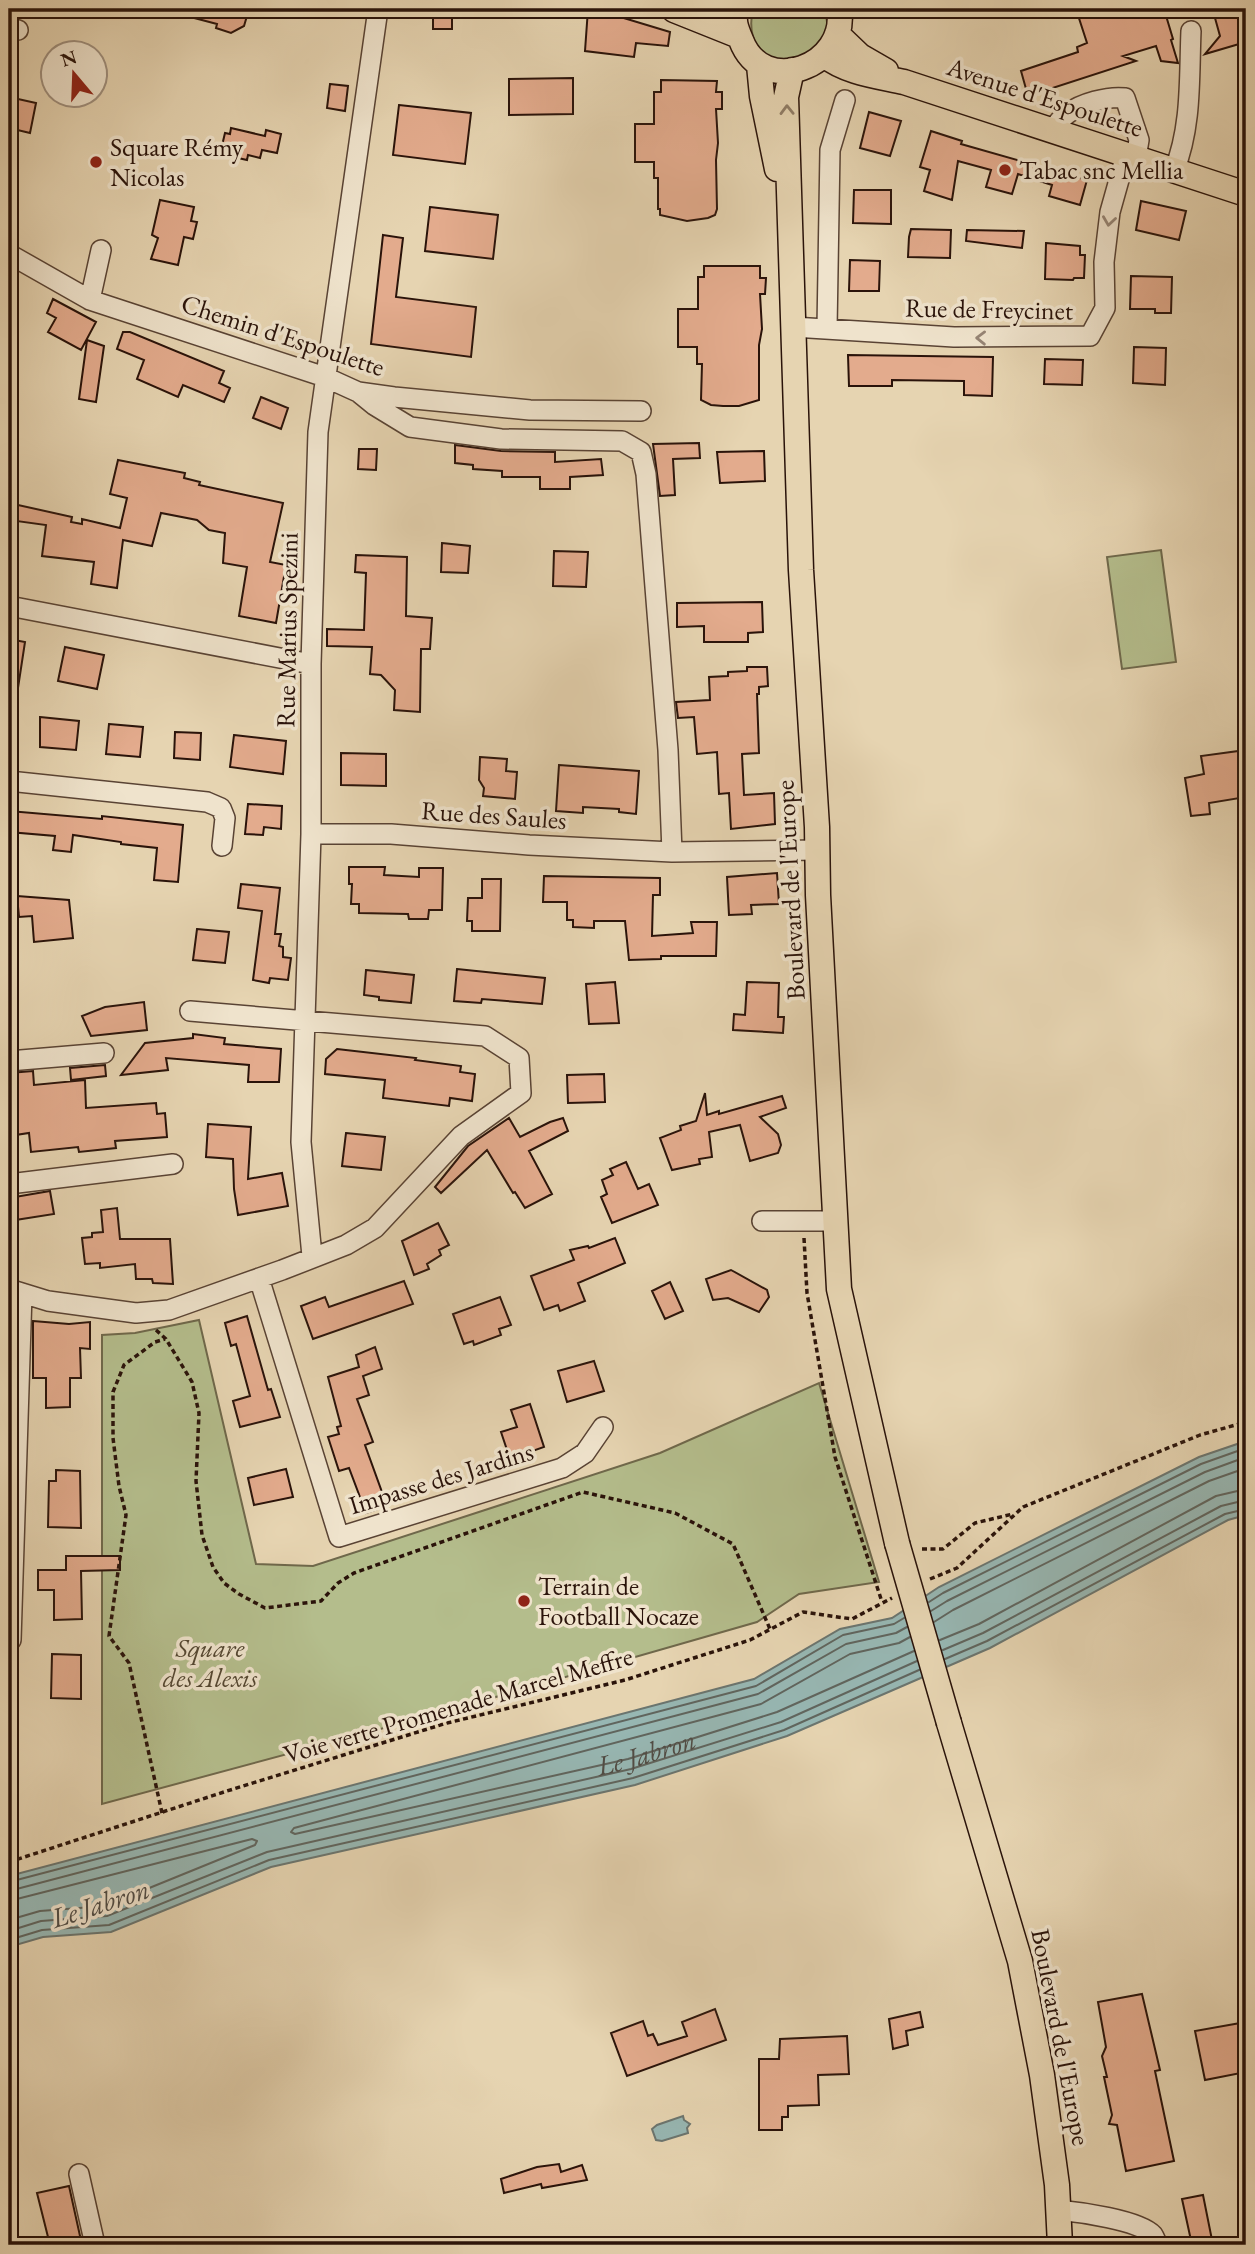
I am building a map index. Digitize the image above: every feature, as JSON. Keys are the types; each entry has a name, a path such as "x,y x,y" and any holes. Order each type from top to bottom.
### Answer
{"main road":[{"path":"673,9 739,36"},
{"path":"736,9 733,20 743,47 760,65 773,71 808,67 824,55 837,34 841,21 839,9"},
{"name":"Avenue d'Espoulette","path":"837,34 860,56 904,82"},
{"name":"Avenue d'Espoulette","path":"824,55 850,70 904,82 1246,194"},
{"name":"Boulevard de l'Europe","path":"760,65 762,96 789,228"},
{"name":"Boulevard de l'Europe","path":"792,70 786,97 801,570 818,850 818,895 839,1289 898,1546 1020,1961 1042,2075 1057,2185 1060,2245"}],"street":[{"name":"Rue Marius Spezini","path":"312,1256 301,1142 311,834 311,664 318,432 378,9"},
{"path":"1174,171 1182,152 1186,130 1191,31"},
{"path":"1052,131 1064,116 1077,107 1116,97 1125,98 1139,140 1131,157"},
{"path":"827,329 830,150 845,100"},
{"name":"Rue de Freycinet","path":"793,327 954,337 1090,336 1105,308 1104,262 1110,212 1131,157"},
{"path":"90,300 101,250"},
{"name":"Chemin d'Espoulette","path":"9,254 90,300 325,377 358,392 530,410 640,411"},
{"path":"358,392 410,427 501,439 622,441 641,452 646,474 668,750 672,852 818,850"},
{"path":"9,606 311,664"},
{"path":"9,781 207,802 221,808 225,818 222,846"},
{"name":"Rue des Saules","path":"311,834 391,834 529,845 672,852"},
{"path":"11,1640 15,1291 48,1301 136,1313 169,1310 346,1245 375,1228 461,1136 521,1093 519,1058 485,1036 190,1011"},
{"path":"9,1061 104,1053"},
{"path":"9,1184 173,1164"},
{"path":"762,1221 836,1221"},
{"name":"Impasse des Jardins","path":"259,1278 339,1537 562,1468 585,1453 603,1427"},
{"path":"79,2174 95,2245"},
{"path":"1058,2210 1104,2216 1132,2225 1152,2234 1158,2245"}],"path":[{"path":"804,1222 807,1293 835,1457 882,1603"},
{"path":"162,1813 129,1663 109,1636 127,1515 118,1486 113,1438 113,1392 124,1365 155,1342 166,1339"},
{"path":"919,1584 957,1568 1023,1507 1200,1435 1246,1422"},
{"path":"898,1546 943,1549 975,1523 1015,1514"},
{"name":"Voie verte Promenade Marcel Meffre","path":"9,1862 447,1723 625,1680 750,1640 803,1612 852,1619 894,1596"}],"green space":[{"path":"753,9 824,9 827,19 826,35 819,46 798,62 773,58 755,43 751,23"},
{"path":"1161,550 1176,662 1122,669 1107,557"},
{"name":"Square des Alexis","path":"199,1320 256,1564 313,1566 660,1453 819,1383 879,1582 799,1594 757,1622 447,1711 102,1804 102,1335 135,1333"}],"water":[{"name":"Le Jabron","path":"1246,1441 1246,1515 1228,1520 990,1648 787,1736 635,1785 271,1867 111,1932 43,1937 9,1947 9,1876 754,1679 840,1629 892,1618 939,1587 1199,1457"},
{"path":"683,2116 690,2124 688,2133 662,2141 656,2140 652,2129"}],"building":[{"path":"180,9 249,9 244,26 231,33 216,28 217,24 179,14"},
{"path":"433,9 452,9 452,29 433,29"},
{"path":"588,9 670,32 668,46 636,43 634,57 585,51"},
{"path":"1076,9 1164,9 1178,63 1161,61 1156,46 1123,56 1136,61 1028,96 1021,71 1078,52 1077,47 1087,43"},
{"path":"1246,9 1246,42 1205,54 1220,36 1215,18"},
{"path":"573,78 573,114 509,115 509,79"},
{"path":"661,80 717,81 716,92 722,92 722,109 716,109 717,209 715,215 708,218 687,221 660,215 658,178 654,178 654,162 635,162 635,124 654,124 654,92 661,92"},
{"path":"330,84 348,86 345,111 327,108"},
{"path":"9,97 36,103 30,133 9,128"},
{"path":"399,105 471,113 465,164 393,155"},
{"path":"869,112 901,121 890,156 860,148"},
{"path":"231,128 265,136 266,130 281,134 277,153 262,150 260,158 248,155 247,160 220,154 225,133 230,134"},
{"path":"931,131 962,141 961,144 1087,180 1080,205 1049,196 1052,185 1018,174 1012,194 986,187 991,170 958,161 952,200 924,191 930,170 920,167"},
{"path":"854,190 891,190 891,224 853,223"},
{"path":"160,200 194,207 191,221 197,222 193,239 184,237 178,265 151,259 158,238 152,235"},
{"path":"1141,201 1186,211 1179,240 1136,230"},
{"path":"430,207 498,215 493,259 425,251"},
{"path":"911,229 951,230 950,258 908,257"},
{"path":"967,230 1024,231 1022,248 966,241"},
{"path":"383,235 403,238 396,297 476,307 471,357 371,344"},
{"path":"1046,243 1080,246 1080,255 1085,255 1084,278 1045,279"},
{"path":"850,260 880,261 879,291 849,291"},
{"path":"704,266 760,266 760,278 766,278 765,294 760,294 762,329 759,345 759,400 739,406 723,406 711,405 701,400 702,364 697,364 697,347 678,347 678,309 698,309 698,277 704,277"},
{"path":"1131,276 1172,277 1171,313 1155,313 1155,309 1130,309"},
{"path":"53,299 96,322 81,350 48,332 56,318 47,313"},
{"path":"123,332 130,332 224,371 219,383 230,388 224,402 183,385 178,397 137,379 144,360 117,349"},
{"path":"87,340 104,346 96,402 79,399"},
{"path":"1134,347 1166,348 1165,385 1133,383"},
{"path":"848,355 993,357 992,396 964,395 964,381 892,380 892,386 849,386"},
{"path":"1045,359 1083,360 1082,385 1044,384"},
{"path":"261,397 288,408 281,429 253,418"},
{"path":"699,443 700,458 673,459 675,495 660,496 653,444"},
{"path":"455,445 501,451 555,452 555,462 601,459 603,475 570,477 570,489 540,489 540,477 502,477 502,471 473,469 473,465 455,463"},
{"path":"359,449 377,449 376,470 358,469"},
{"path":"764,451 765,481 720,483 717,452"},
{"path":"118,460 185,473 184,478 200,482 199,485 283,503 270,562 286,565 276,623 239,616 247,567 223,563 225,533 209,530 197,520 161,513 152,546 123,540 117,588 91,584 94,562 42,556 46,525 9,520 9,503 72,517 71,522 82,524 82,519 120,528 127,498 110,494"},
{"path":"442,543 470,546 468,573 441,572"},
{"path":"554,551 588,552 586,587 553,586"},
{"path":"356,555 407,557 406,616 432,618 430,649 421,649 420,712 394,710 395,690 381,675 370,674 372,647 327,646 327,629 364,630 366,573 355,572"},
{"path":"762,602 763,632 748,633 748,642 704,642 704,626 677,627 677,603"},
{"path":"9,639 25,642 18,688 9,687"},
{"path":"65,647 104,655 97,689 58,681"},
{"path":"747,667 767,667 768,686 759,687 757,694 759,753 742,754 744,795 774,793 775,824 731,829 729,793 719,794 717,752 697,754 694,717 678,718 676,702 710,700 709,677 747,671"},
{"path":"40,717 79,721 76,750 40,747"},
{"path":"109,724 143,727 140,757 106,754"},
{"path":"175,732 201,733 200,760 174,758"},
{"path":"234,735 286,741 283,774 230,767"},
{"path":"1246,750 1246,797 1209,803 1210,814 1191,816 1185,778 1204,774 1201,756"},
{"path":"341,753 386,754 386,786 341,785"},
{"path":"480,757 507,759 506,771 517,772 515,799 483,796 484,788 479,780"},
{"path":"559,765 639,771 636,814 619,812 619,809 583,807 583,813 556,811"},
{"path":"248,804 282,806 281,829 264,827 263,835 245,834"},
{"path":"9,811 102,819 102,816 183,825 178,882 154,880 157,848 73,835 71,852 53,850 55,836 9,832"},
{"path":"349,867 385,867 384,875 419,877 419,868 443,868 442,910 429,910 428,919 409,919 408,914 359,913 359,904 351,904"},
{"path":"777,873 779,904 751,905 752,914 729,915 727,877"},
{"path":"544,876 660,878 660,895 653,895 652,936 693,933 691,922 717,922 716,956 661,956 661,959 629,960 625,921 594,921 594,928 573,927 573,920 567,920 567,902 543,902"},
{"path":"482,879 501,879 500,931 472,931 472,921 467,921 468,898 482,898"},
{"path":"241,884 280,888 275,934 281,934 279,946 283,947 283,957 291,958 288,980 270,978 269,983 253,980 262,911 238,908"},
{"path":"17,896 69,900 73,938 34,942 32,916 19,917"},
{"path":"197,929 229,932 225,963 193,960"},
{"path":"457,969 545,978 542,1004 482,999 481,1003 454,1001"},
{"path":"366,970 414,975 411,1003 379,1000 379,997 364,995"},
{"path":"615,982 619,1023 589,1024 586,984"},
{"path":"747,982 779,983 778,1017 784,1017 783,1033 733,1030 734,1014 745,1015"},
{"path":"144,1002 147,1030 91,1036 82,1016 105,1007"},
{"path":"193,1034 225,1038 224,1044 281,1049 279,1082 248,1082 249,1065 166,1058 168,1070 121,1075 145,1043 193,1038"},
{"path":"337,1049 461,1066 460,1072 475,1074 472,1101 450,1098 449,1106 383,1098 385,1080 325,1074 326,1059"},
{"path":"105,1065 106,1076 71,1080 70,1068"},
{"path":"33,1071 34,1085 85,1080 86,1108 156,1103 157,1114 165,1113 167,1137 115,1141 116,1148 79,1152 78,1147 31,1152 29,1133 9,1136 9,1073"},
{"path":"604,1074 605,1102 568,1103 567,1075"},
{"path":"705,1093 707,1115 782,1096 786,1108 760,1117 778,1134 781,1145 778,1153 750,1161 740,1125 709,1132 712,1157 699,1159 700,1164 672,1170 660,1138 681,1130 680,1126 696,1121"},
{"path":"509,1118 520,1137 563,1118 568,1131 529,1151 552,1194 525,1208 487,1150 441,1193 435,1187 468,1146"},
{"path":"208,1124 251,1127 248,1179 282,1173 288,1206 238,1215 233,1159 206,1157"},
{"path":"346,1133 385,1137 381,1170 342,1166"},
{"path":"626,1162 638,1189 649,1184 658,1205 612,1223 601,1197 607,1194 602,1180 613,1175 610,1169"},
{"path":"50,1191 54,1214 9,1221 9,1198"},
{"path":"117,1208 120,1239 170,1239 173,1284 153,1283 152,1279 136,1279 135,1264 100,1268 100,1263 85,1264 82,1238 103,1232 101,1210"},
{"path":"438,1223 449,1245 439,1250 441,1255 427,1264 429,1269 414,1275 402,1241"},
{"path":"615,1238 625,1263 578,1283 585,1301 560,1311 558,1305 544,1310 531,1276 574,1260 570,1250 589,1248"},
{"path":"731,1270 767,1290 769,1297 759,1312 728,1298 713,1300 706,1279"},
{"path":"404,1281 413,1304 313,1339 301,1306 325,1297 329,1307"},
{"path":"670,1282 683,1311 665,1319 652,1291"},
{"path":"500,1297 511,1325 499,1329 501,1335 474,1345 473,1341 464,1344 453,1314"},
{"path":"247,1316 268,1390 271,1389 280,1417 240,1427 233,1401 250,1396 236,1344 231,1346 225,1323"},
{"path":"33,1321 69,1324 90,1322 90,1349 80,1348 81,1378 70,1378 70,1407 46,1408 46,1378 33,1378"},
{"path":"375,1347 382,1369 363,1376 369,1395 357,1399 373,1442 365,1445 387,1506 366,1513 349,1468 339,1471 328,1437 339,1434 337,1427 341,1426 328,1377 359,1367 356,1355"},
{"path":"594,1361 604,1391 567,1402 558,1371"},
{"path":"530,1404 544,1447 510,1459 501,1432 517,1427 511,1410"},
{"path":"286,1469 293,1497 254,1505 248,1478"},
{"path":"56,1470 80,1471 81,1528 48,1527 49,1481 56,1481"},
{"path":"66,1556 120,1556 120,1570 81,1571 82,1619 54,1620 54,1590 38,1590 38,1570 66,1570"},
{"path":"52,1654 81,1655 81,1699 51,1698"},
{"path":"1142,1994 1160,2070 1155,2071 1174,2161 1126,2171 1117,2125 1109,2124 1112,2115 1102,2056 1106,2047 1098,2002"},
{"path":"715,2009 726,2040 627,2076 611,2033 643,2021 648,2036 653,2034 658,2045 687,2036 682,2022"},
{"path":"920,2012 923,2027 906,2031 908,2045 893,2049 889,2019"},
{"path":"1246,2022 1246,2072 1205,2080 1195,2031"},
{"path":"847,2036 849,2074 818,2075 819,2105 788,2106 788,2117 782,2117 782,2130 759,2130 759,2059 779,2059 780,2039"},
{"path":"559,2164 561,2172 582,2165 587,2180 542,2188 541,2184 504,2193 501,2179 537,2167"},
{"path":"69,2186 82,2245 50,2245 37,2193"},
{"path":"1203,2195 1213,2245 1192,2245 1182,2199"}],"place":[{"name":"Square Rémy Nicolas","path":"96,162"},
{"name":"Tabac snc Mellia","path":"1005,170"},
{"name":"Terrain de Football Nocaze","path":"524,1601"}]}
